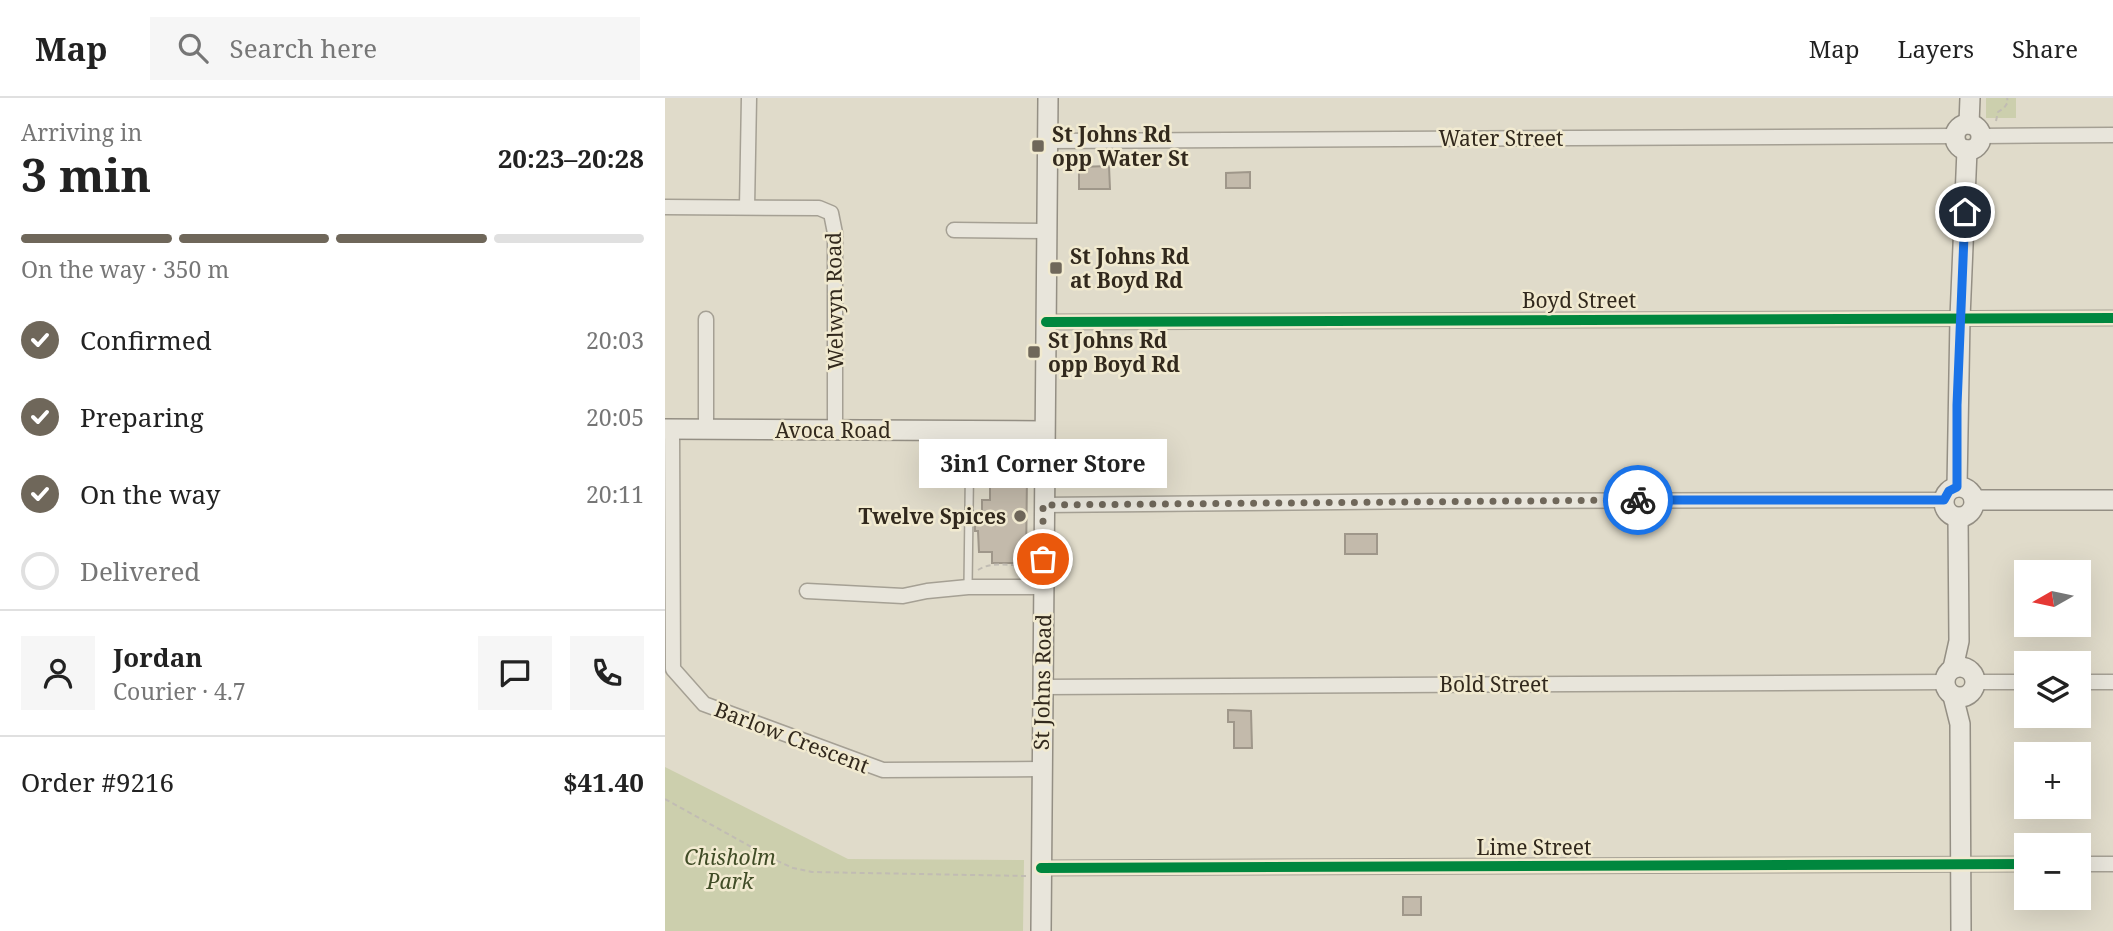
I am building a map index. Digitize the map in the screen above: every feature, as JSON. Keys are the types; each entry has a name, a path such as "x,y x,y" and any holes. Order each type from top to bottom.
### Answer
{"main road":[{"name":"St Johns Road","path":"1041,931 1034,872 1043,687 1048,98"},
{"path":"1951,494 1970,492 1974,500 1972,511 1968,515 1958,517 1948,513 1970,98"},
{"name":"Avoca Road","path":"669,429 1044,432"},
{"path":"1974,500 2113,500"},
{"path":"1958,517 1961,931"}],"street":[{"path":"747,207 749,98"},
{"name":"Water Street","path":"1047,141 2113,135"},
{"name":"Welwyn Road","path":"665,207 819,208 831,213 835,233 835,430"},
{"path":"954,230 1046,231"},
{"name":"Boyd Street","path":"1046,322 2113,318"},
{"path":"706,319 706,429"},
{"name":"Barlow Crescent","path":"669,429 673,669 704,704 883,771 1041,769"},
{"path":"1043,505 1951,494"},
{"path":"807,591 903,596 969,580 1043,587"},
{"name":"Bold Street","path":"1043,687 2014,682"},
{"path":"2091,682 2113,682"},
{"path":"2091,864 2113,863"},
{"name":"Lime Street","path":"1034,872 2014,864"}],"lane":[{"path":"969,580 970,431"}],"path":[{"path":"1996,121 1998,112 2008,102 2007,98"},
{"path":"969,580 985,566 1024,565"},
{"path":"665,799 773,859 793,868 812,872 1034,872"}],"green space":[{"path":"1986,98 2016,98 2016,118 1986,118"},
{"name":"Chisholm Park","path":"665,767 848,859 1024,860 1023,931 665,931"}],"building":[{"path":"1109,166 1110,189 1079,189 1079,167"},
{"path":"1250,172 1250,188 1226,188 1226,173"},
{"path":"990,448 1019,448 1024,453 1023,474 1027,475 1026,563 992,563 992,552 979,552 975,512 982,512 982,500 990,500"},
{"path":"1345,534 1377,534 1377,554 1345,554"},
{"path":"1228,710 1251,711 1252,748 1234,748 1234,722 1228,722"},
{"path":"1403,897 1421,897 1421,915 1403,915"}],"cycle path":[{"path":"1046,322 2113,318"},
{"path":"1041,868 2014,864"}],"way so far":[{"path":"1043,559 1043,505 1638,500"}],"place":[{"name":"St Johns Rd opp Water St","path":"1038,146"},
{"name":"St Johns Rd at Boyd Rd","path":"1056,268"},
{"name":"St Johns Rd opp Boyd Rd","path":"1034,352"},
{"name":"Twelve Spices","path":"1020,516"},
{"name":"3in1 Corner Store","path":"1043,559"}],"route":[{"path":"1638,500 1944,500 1949,491 1957,487 1957,405 1965,212"}]}
